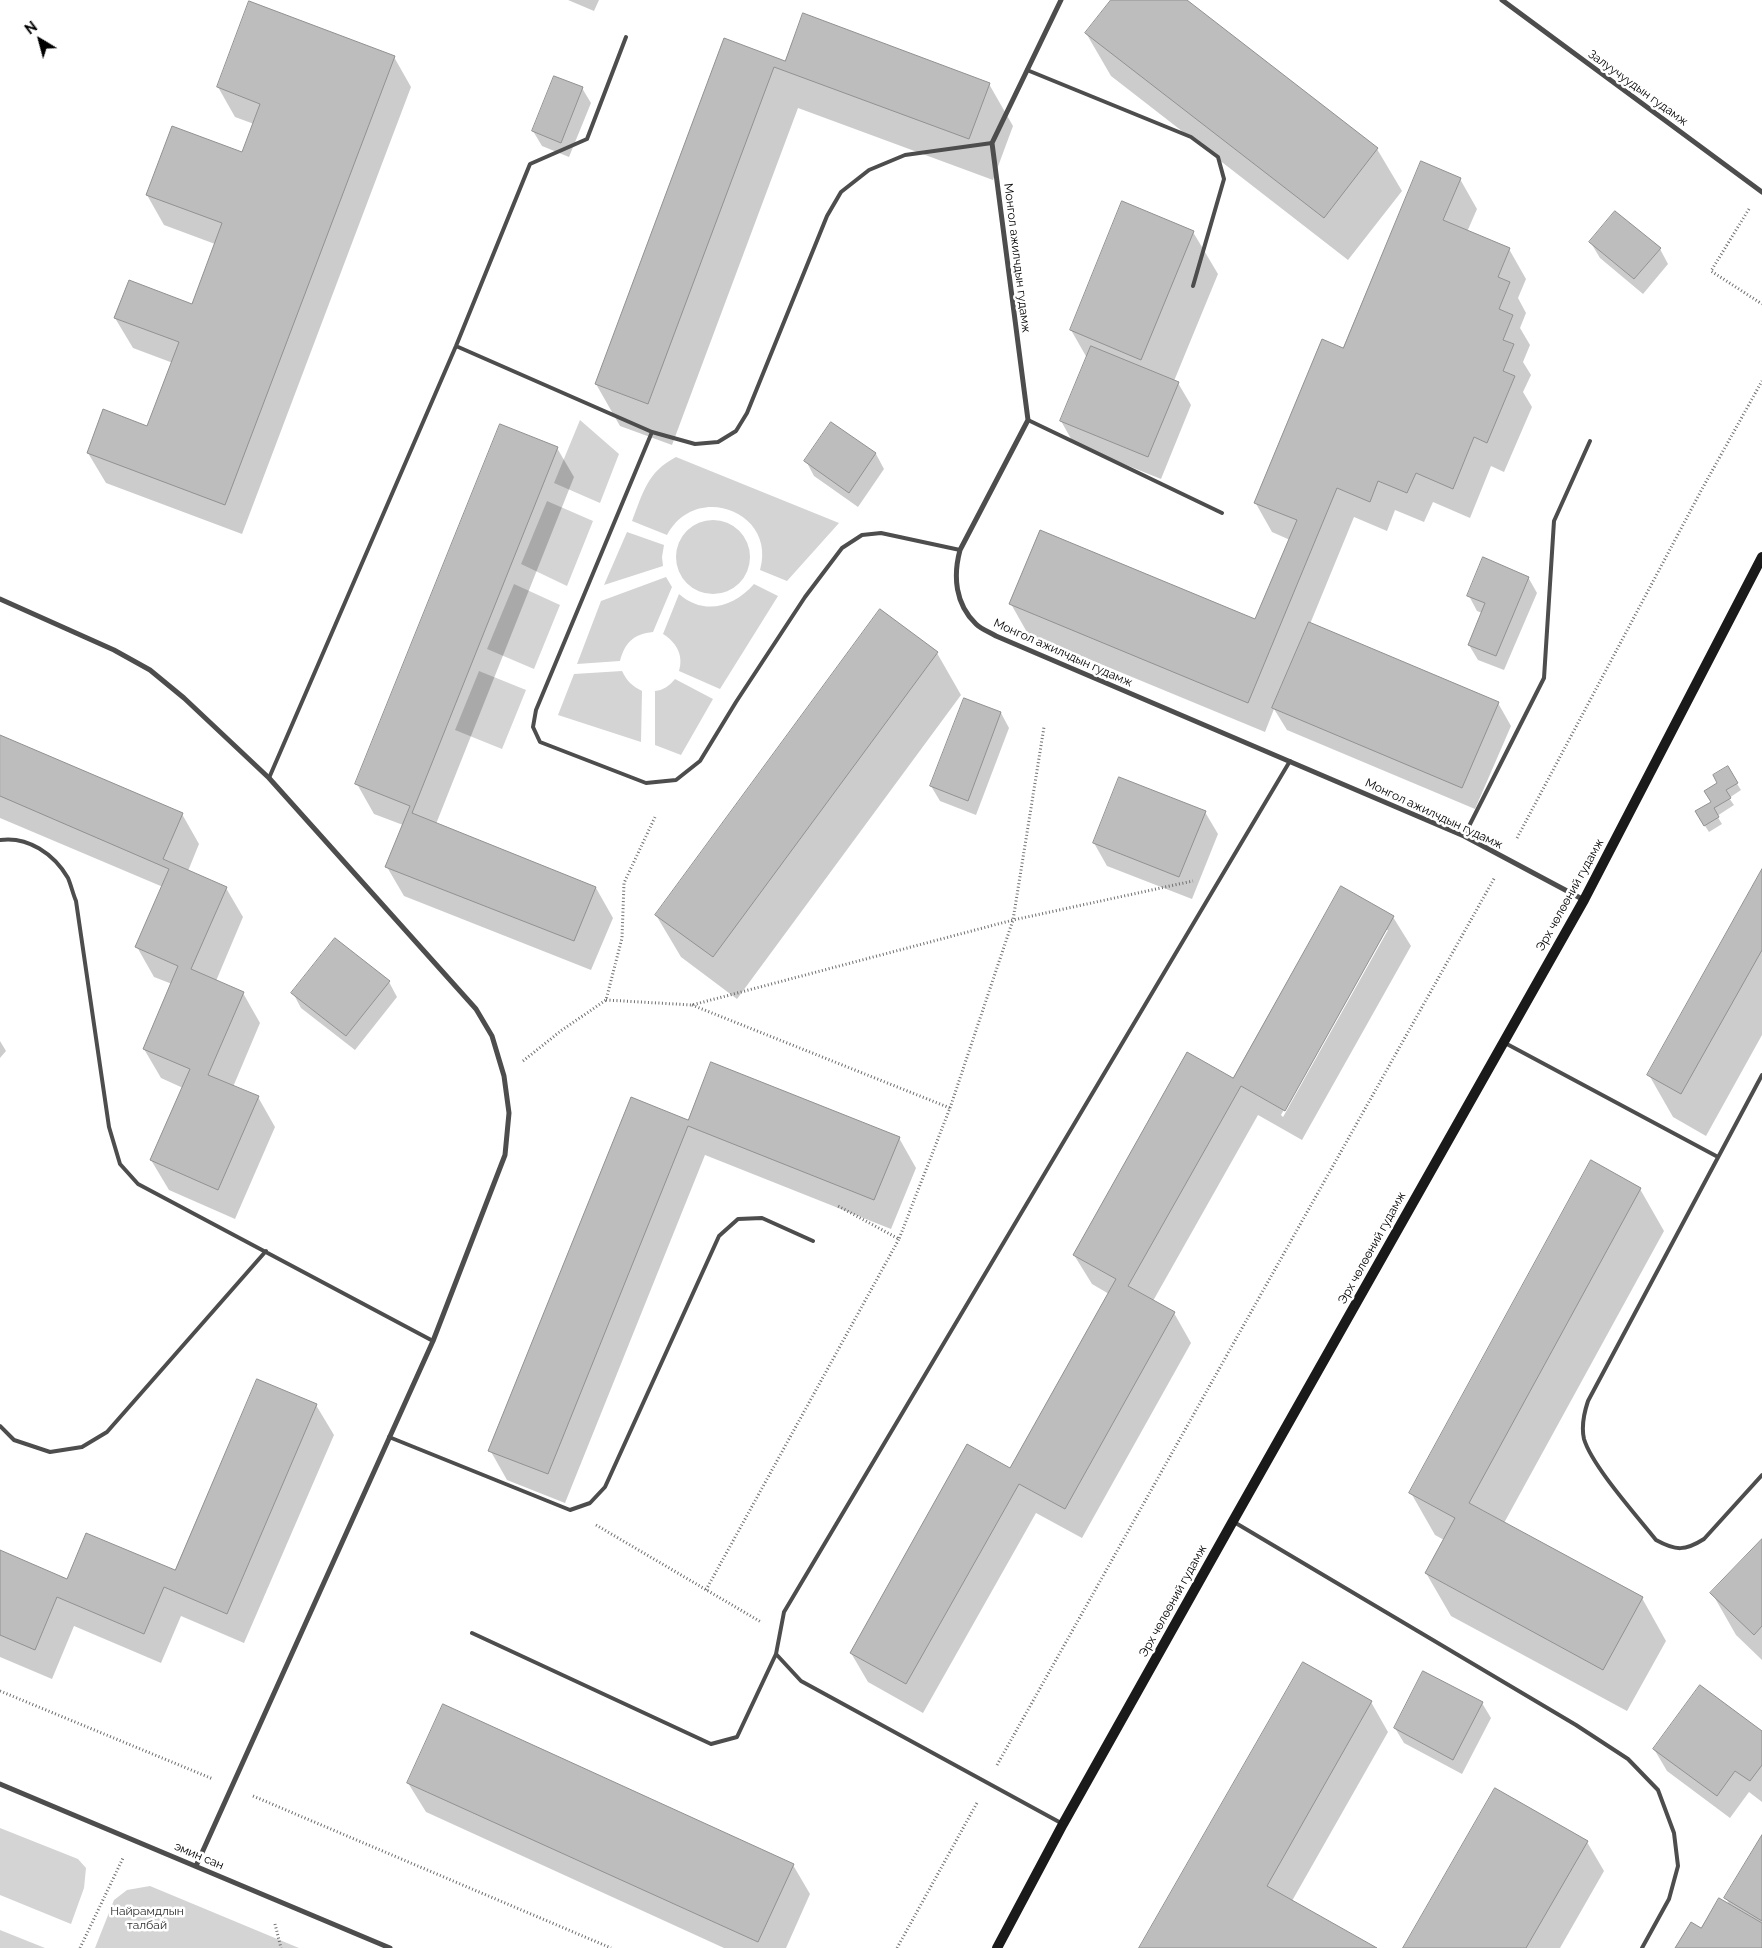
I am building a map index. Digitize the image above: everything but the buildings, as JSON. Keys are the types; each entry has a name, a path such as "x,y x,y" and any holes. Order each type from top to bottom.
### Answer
{"main road":[{"name":"Эрх чөлөөний гудамж","path":"998,1948 1064,1824 1232,1521 1584,900 1762,558"}],"street":[{"path":"992,143 1061,0"},
{"name":"Залуучуудын гудамж","path":"1502,0 1761,192"},
{"name":"Монгол ажилчдын гудамж","path":"992,143 1028,420 960,550 956,565 956,584 963,606 976,624 996,636 1290,760 1464,836 1584,900"},
{"path":"0,599 114,650 150,670 184,698 270,778 476,1009 492,1036 504,1076 509,1112 505,1155 432,1341 196,1866"},
{"name":"эмин сан","path":"0,1784 390,1948"}],"lane":[{"path":"270,778 456,346 530,164 587,139 626,37"},
{"path":"1027,70 1191,137 1218,157 1224,178 1193,286"},
{"path":"456,346 652,432 695,444 718,442 736,431 747,412 827,216 841,192 869,170 905,155 992,143"},
{"path":"1028,420 1222,513"},
{"path":"652,432 536,710 533,728 540,742 646,784 676,780 700,762 736,702 805,597 842,548 862,535 881,533 960,550"},
{"path":"1464,836 1544,678 1554,521 1590,441"},
{"path":"472,1633 711,1744 737,1737 776,1654 784,1612 1290,760"},
{"path":"0,840 10,838 34,845 54,861 68,878 76,901 108,1127 120,1164 138,1184 432,1341"},
{"path":"1503,1042 1718,1157"},
{"path":"1762,1075 1588,1401 1583,1419 1584,1439 1597,1465 1656,1540 1668,1547 1681,1549 1693,1546 1704,1539 1762,1475"},
{"path":"388,1437 570,1510 590,1502 605,1487 719,1236 738,1219 762,1218 812,1241"},
{"path":"0,1426 14,1440 50,1452 82,1447 107,1432 266,1251"},
{"path":"1232,1521 1576,1725 1628,1759 1658,1790 1674,1833 1678,1866 1669,1899 1642,1948"},
{"path":"776,1654 801,1681 1064,1824"}],"path":[{"path":"1761,192 1711,271 1762,304"},
{"path":"897,1948 1506,858 1762,380"},
{"path":"706,1590 899,1239 950,1108 1013,920 1044,727"},
{"path":"606,1000 622,938 624,883 656,814"},
{"path":"504,1076 562,1030 606,1000 692,1004 1013,920 1223,874"},
{"path":"692,1004 950,1108"},
{"path":"838,1206 899,1239"},
{"path":"570,1510 781,1634"},
{"path":"0,1691 611,1948"},
{"path":"80,1948 132,1839"}],"green space":[{"path":"580,420 619,454 600,503 554,483"},
{"path":"676,457 839,523 787,581 760,570 762,550 757,532 746,519 731,511 714,507 696,510 680,519 667,535 632,521 643,492 652,476 658,469"},
{"path":"547,501 593,521 567,586 521,564"},
{"path":"713,520 734,526 744,536 750,557 744,578 734,588 713,594 692,588 682,578 676,557 682,536 692,526"},
{"path":"627,532 664,545 663,566 604,585"},
{"path":"666,577 672,587 653,632 631,640 620,661 577,664 601,601"},
{"path":"514,584 560,605 534,669 487,649"},
{"path":"754,584 778,596 720,689 679,671 680,654 672,641 663,634 679,594 698,605 718,606 737,598"},
{"path":"479,671 526,690 502,749 455,730"},
{"path":"622,671 630,683 642,691 641,742 558,715 574,674"},
{"path":"675,679 713,699 681,755 655,745 655,691 671,684"},
{"path":"0,1828 78,1859 86,1868 84,1888 71,1924 0,1895"},
{"name":"Найрамдлын талбай","path":"150,1886 299,1948 95,1948 114,1900 127,1890"},
{"path":"0,1930 45,1948 0,1948"}]}
